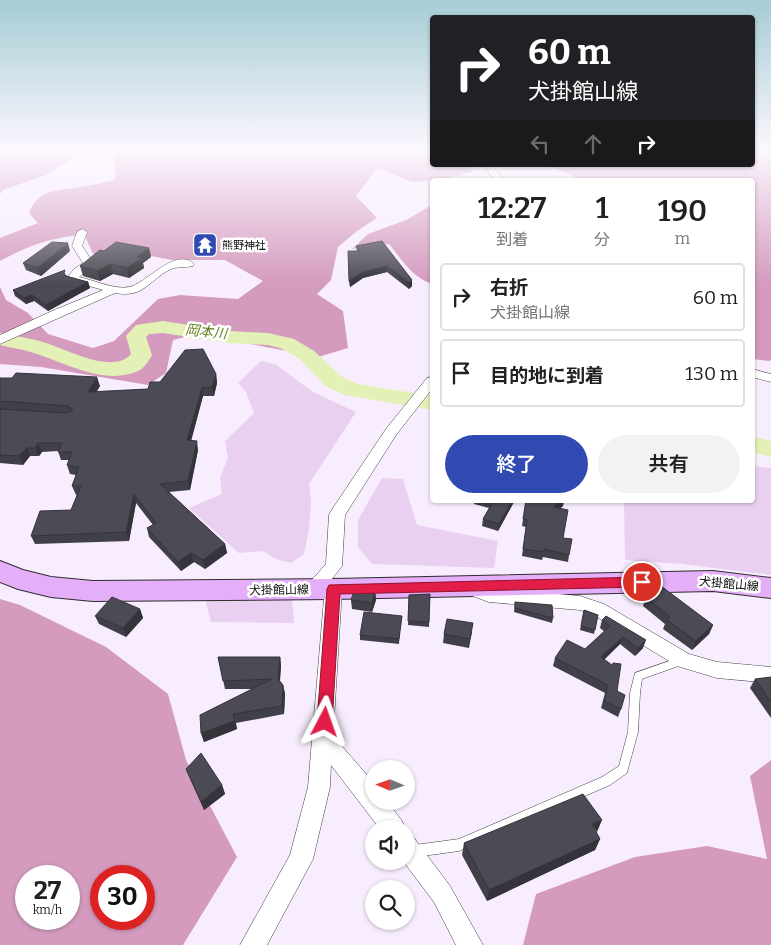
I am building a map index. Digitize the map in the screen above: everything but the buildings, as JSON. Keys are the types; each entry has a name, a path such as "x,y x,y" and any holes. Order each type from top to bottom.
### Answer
{"main road":[{"name":"犬掛館山線","path":"0,572 18,579 51,587 93,592 334,583 465,586 713,581 771,588"}],"street":[{"path":"82,232 77,246 89,264 78,270 72,278 122,292 138,289 171,265 189,264"},
{"path":"0,340 56,313 114,289"},
{"path":"755,374 771,378"},
{"path":"253,945 301,859 319,787 324,741 337,515 391,432 430,384"},
{"path":"465,586 489,595 580,603 598,609 684,660 717,670 771,675"},
{"path":"324,741 364,788 387,820"},
{"path":"415,857 442,894 470,945"}],"lane":[{"path":"415,848 459,845 606,781 623,769 633,732 638,676 684,660"}],"shaded area":[{"path":"43,195 357,195 377,218 357,231 338,247 331,280 317,294 343,311 348,348 318,357 245,343 189,336 173,340 166,373 148,385 41,367 0,364 0,287 6,300 28,313 48,334 93,348 114,341 158,299 180,295 238,299 263,281 225,260 172,260 119,250 93,254 84,234 40,243 0,261 0,238 38,223 29,213"},
{"path":"755,195 771,195 771,360 755,359"},
{"path":"430,206 430,283 413,273 389,244 352,249 368,234 406,220"},
{"path":"261,361 275,364 313,392 356,412 309,484 311,503 309,530 304,554 291,563 276,559 263,551 239,553 189,508 222,494 220,477 228,458 225,441 254,413 246,392 238,383"},
{"path":"755,466 771,468 771,575 682,564 625,560 624,503 755,503"},
{"path":"382,478 403,479 417,525 498,541 494,568 372,564 358,547 358,520"},
{"path":"292,598 294,623 211,622 205,599"},
{"path":"0,599 20,605 106,647 168,694 186,760 237,857 183,945 0,945"},
{"path":"771,760 771,945 523,945 536,894 635,857 707,846 767,859 750,776"}],"waterway":[{"name":"岡本川","path":"0,339 38,347 93,366 109,369 123,369 134,364 142,355 136,336 143,329 163,327 228,337 268,339 287,343 307,355 333,381 353,390 430,403"},
{"name":"岡本川","path":"755,445 771,449"}],"place":[{"name":"熊野神社","path":"205,245"}],"route":[{"path":"325,722 333,589 642,582"}]}
